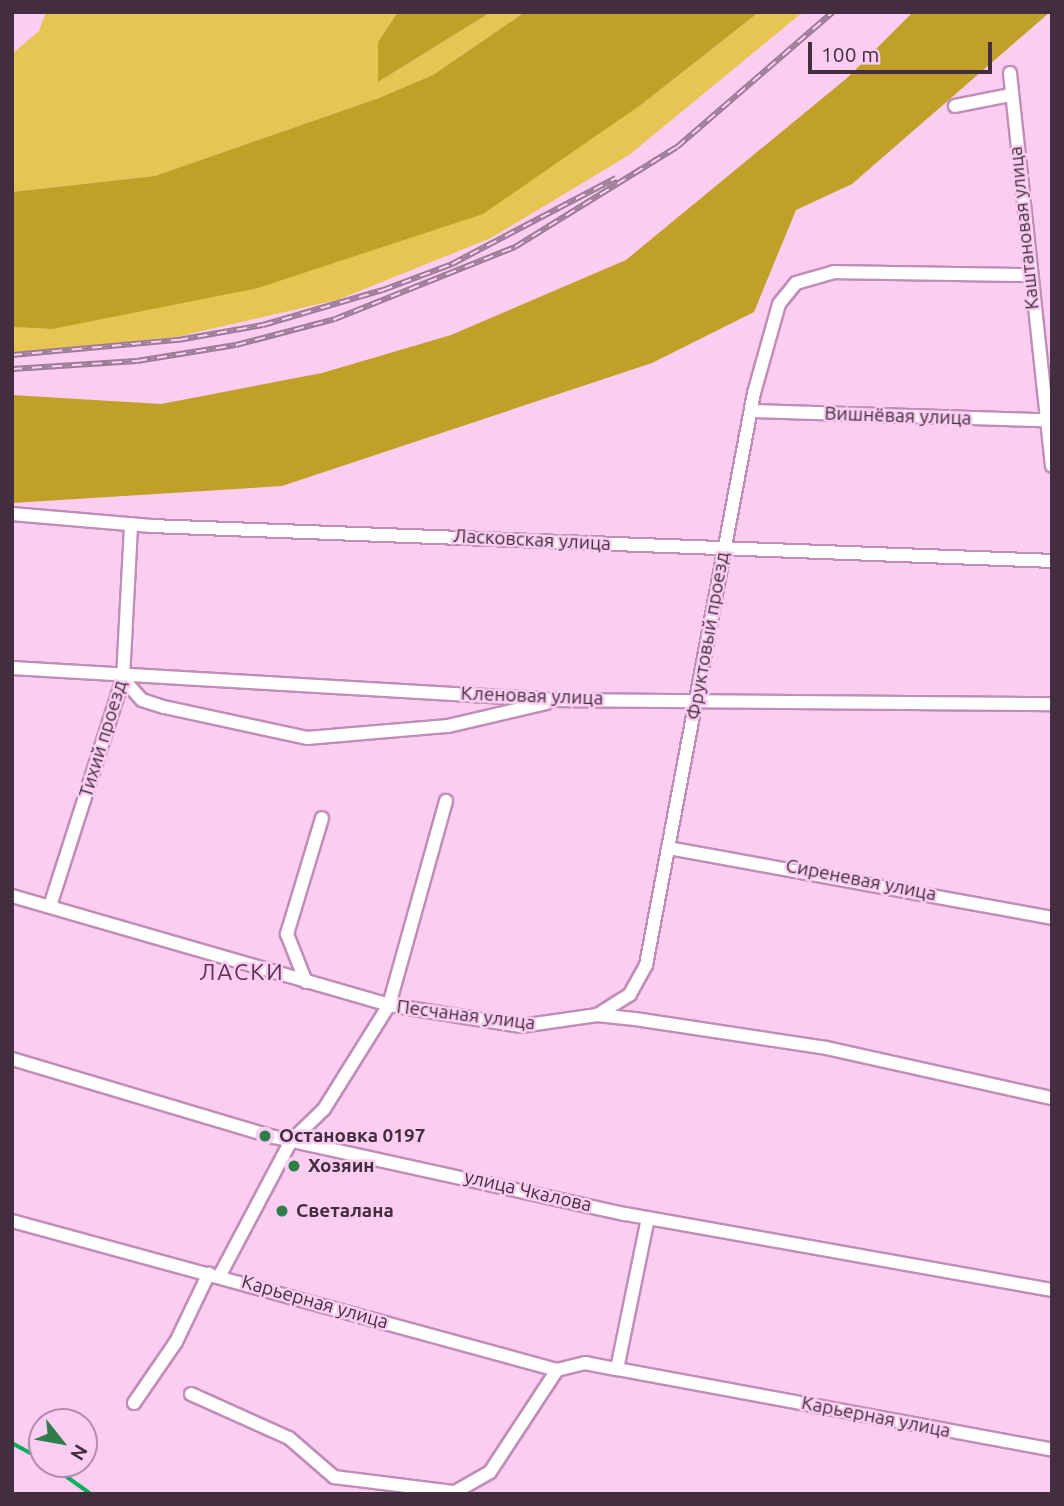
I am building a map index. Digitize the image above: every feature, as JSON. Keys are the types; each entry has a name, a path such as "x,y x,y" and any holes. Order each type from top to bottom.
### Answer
{"street":[{"name":"Каштановая улица","path":"1010,74 1029,275 1052,466"},
{"path":"955,106 1010,95"},
{"name":"Фруктовый проезд","path":"597,1015 628,996 643,973 698,701 751,411 779,304 796,282 834,272 1029,275"},
{"name":"Вишнёвая улица","path":"751,411 1045,419"},
{"name":"Ласковская улица","path":"12,514 131,524 1052,561"},
{"name":"Тихий проезд","path":"50,906 123,679 131,524"},
{"name":"Кленовая улица","path":"12,668 123,679 557,700 1052,704"},
{"path":"123,679 142,699 164,706 307,737 448,726 557,700"},
{"path":"134,1403 176,1342 291,1140 324,1109 389,1005 446,801"},
{"path":"306,982 287,934 322,818"},
{"name":"Сиреневая улица","path":"668,848 1052,918"},
{"name":"Песчаная улица","path":"12,896 389,1005 522,1026 597,1015 826,1048 1052,1098"},
{"name":"улица Чкалова","path":"12,1059 291,1140 648,1218 1052,1290"},
{"path":"617,1369 648,1218"},
{"name":"Карьерная улица","path":"12,1221 215,1274 557,1370 585,1363 1052,1450"},
{"path":"191,1394 289,1438 334,1477 455,1492 490,1472 557,1370"}],"shaded area":[{"path":"46,12 398,12 378,42 378,82 491,12 525,12 433,75 379,98 155,176 12,192 12,54 39,31"},
{"path":"398,12 491,12 378,82 378,42"},
{"path":"525,12 759,12 642,104 483,214 258,288 52,329 12,327 12,192 155,176 379,98 433,75"},
{"path":"759,12 803,12 629,155 491,238 337,300 176,337 12,353 12,327 52,329 642,104"},
{"path":"913,12 1050,12 852,184 796,210 754,312 652,363 282,486 12,503 12,395 161,404 322,373 451,335 626,260 847,78"}],"waterway":[{"path":"12,1443 28,1452"},
{"path":"69,1478 91,1494"}],"railway":[{"path":"12,369 137,361 236,345 335,319 515,247 677,147 833,12"},
{"path":"12,355 178,340 263,325 383,290 452,264 616,178"}],"place":[{"name":"Остановка 0197","path":"265,1136"},
{"name":"Хозяин","path":"294,1166"},
{"name":"Светалана","path":"282,1211"}],"district":[{"name":"ЛАСКИ","path":"242,972"}]}
